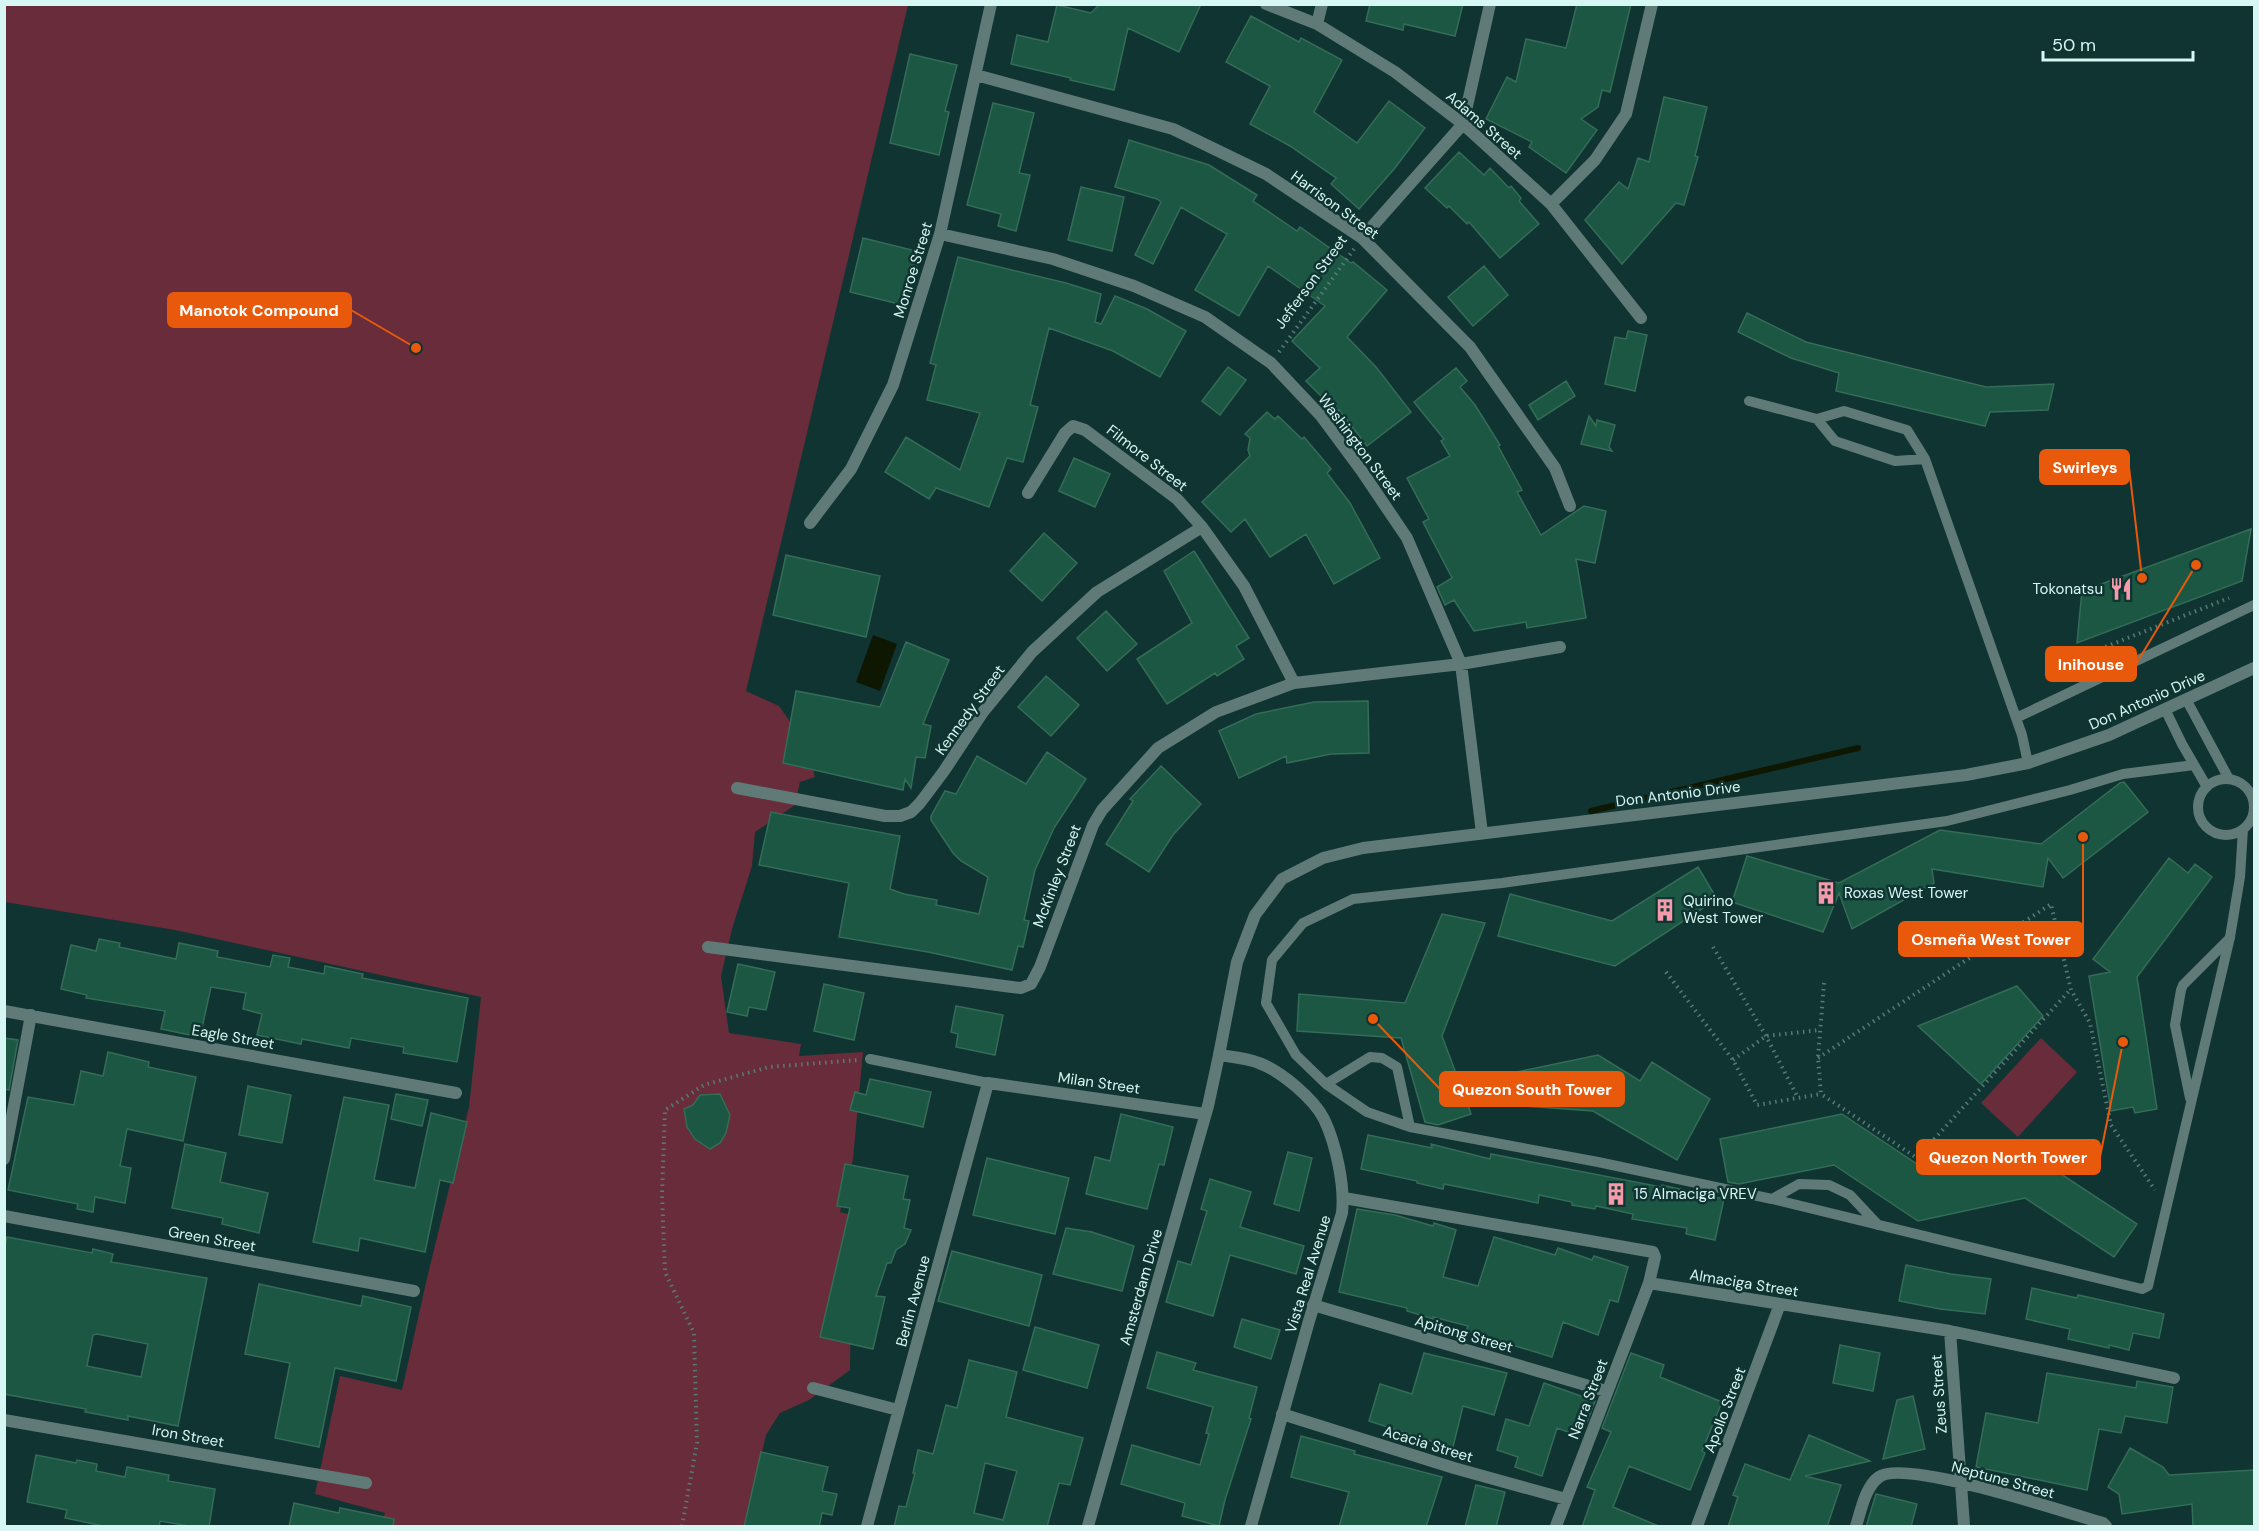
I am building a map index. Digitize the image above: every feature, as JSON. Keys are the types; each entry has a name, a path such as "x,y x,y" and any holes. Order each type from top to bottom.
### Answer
{"street":[{"name":"Monroe Street","path":"810,523 851,469 893,385 940,234 991,4"},
{"name":"Adams Street","path":"1266,4 1317,24 1395,72 1463,124 1551,204 1641,318"},
{"path":"1317,24 1322,4"},
{"name":"Jefferson Street","path":"1362,238 1463,124 1490,4"},
{"path":"1551,204 1595,160 1626,114 1652,4"},
{"name":"Harrison Street","path":"976,75 1173,129 1266,174 1362,238 1470,347 1555,468 1570,506"},
{"name":"Washington Street","path":"940,234 1053,259 1134,286 1205,317 1271,363 1321,416 1407,538 1461,664 1482,833"},
{"name":"Filmore Street","path":"1028,493 1065,433 1073,426 1085,430 1177,499 1202,527 1244,586 1294,683"},
{"name":"Kennedy Street","path":"737,788 885,816 900,816 912,812 944,771 983,712 1032,652 1097,592 1202,527"},
{"name":"McKinley Street","path":"708,947 1021,988 1031,984 1040,967 1093,825 1102,810 1158,748 1216,712 1294,683 1461,664 1560,647"},
{"name":"Don Antonio Drive","path":"1219,1055 1237,962 1255,915 1282,879 1323,858 1363,848 1966,775 2028,763 2109,735 2254,668"},
{"name":"Eagle Street","path":"4,1011 456,1093"},
{"path":"4,1159 31,1016"},
{"name":"Amsterdam Drive","path":"1089,1527 1205,1114 1219,1055"},
{"name":"Vista Real Avenue","path":"1219,1055 1260,1063 1301,1089 1324,1119 1340,1169 1344,1198 1342,1213 1313,1305 1251,1527"},
{"name":"Milan Street","path":"988,1083 1205,1114"},
{"name":"Berlin Avenue","path":"867,1527 988,1083"},
{"path":"1344,1198 1642,1248 1653,1252 1655,1257 1649,1283"},
{"name":"Green Street","path":"4,1216 414,1291"},
{"name":"Almaciga Street","path":"1649,1283 1950,1331 2174,1378"},
{"name":"Narra Street","path":"1556,1527 1649,1283"},
{"name":"Apollo Street","path":"1697,1527 1780,1304"},
{"name":"Apitong Street","path":"1313,1305 1606,1391"},
{"name":"Zeus Street","path":"1950,1331 1964,1527"},
{"path":"813,1388 898,1410"},
{"name":"Acacia Street","path":"1282,1414 1454,1468 1566,1499"},
{"name":"Iron Street","path":"4,1420 366,1483"},
{"name":"Neptune Street","path":"1856,1527 1870,1488 1880,1476 1895,1473 1961,1481 2104,1525"}],"lane":[{"path":"1749,401 1817,420 1835,441 1895,461 1925,459"},
{"path":"1817,420 1844,411 1907,430 1925,459 2016,718 2028,763"},
{"path":"2016,718 2254,605"},
{"path":"2186,699 2229,779"},
{"path":"2165,709 2207,787"},
{"path":"2194,765 2123,774 1947,821 1502,884 1353,899 1303,923 1272,960 1266,1003 1296,1055 1326,1084 1366,1112 1410,1127 1598,1162 1772,1199 2142,1289 2148,1286 2230,937 2240,877 2243,829"},
{"path":"2229,779 2244,785 2253,799 2253,816 2243,829 2236,833 2219,834 2205,824 2199,808 2202,792 2207,787 2217,780 2229,779"},
{"path":"2191,1103 2175,1025 2181,990 2183,985 2230,937"},
{"path":"1326,1084 1370,1057 1382,1058 1397,1067 1410,1127"},
{"path":"870,1059 988,1083"},
{"path":"1772,1199 1799,1184 1829,1185 1850,1196 1878,1225"}],"path":[{"name":"Jefferson Street","path":"1271,363 1362,238"},
{"path":"2072,660 2233,597"},
{"path":"1818,1058 2051,904 2071,990 2090,1023 2111,1125 2167,1208"},
{"path":"1713,947 1766,1036 1798,1098"},
{"path":"1666,972 1733,1060 1757,1105 1821,1094 1917,1158 2071,990"},
{"path":"1821,1094 1818,1058 1824,982"},
{"path":"1733,1060 1766,1036 1820,1030"},
{"path":"682,1527 697,1443 694,1333 664,1272 662,1194 665,1110 704,1085 768,1067 870,1059"}],"shaded area":[{"path":"4,5 908,5 746,691 779,706 807,746 815,777 800,782 795,805 755,832 752,866 732,929 721,976 729,1033 801,1044 799,1056 863,1052 853,1159 840,1212 864,1218 851,1290 850,1370 809,1400 780,1413 766,1435 745,1526 381,1526 385,1513 315,1494 340,1376 402,1390 469,1107 481,997 175,930 5,902"},
{"path":"873,635 897,644 880,691 856,682"},
{"path":"2041,1038 2077,1072 2018,1137 1981,1103"}],"building":[{"path":"1100,4 1201,4 1179,52 1128,28 1114,90 1011,64 1017,35 1048,42 1057,5 1091,13"},
{"path":"1370,4 1463,4 1455,36 1404,24 1403,30 1366,21"},
{"path":"1577,4 1631,4 1610,92 1602,90 1598,107 1581,119 1597,130 1566,173 1529,147 1532,142 1486,119 1507,77 1516,82 1526,39 1566,48"},
{"path":"1251,16 1299,42 1301,38 1342,60 1314,112 1357,143 1389,101 1425,128 1395,168 1359,209 1331,184 1336,178 1290,146 1250,124 1270,86 1226,62"},
{"path":"910,54 957,65 945,111 949,112 939,155 890,143"},
{"path":"1664,97 1707,107 1695,156 1698,157 1684,205 1676,203 1622,264 1585,220 1619,182 1628,189 1638,158 1649,162"},
{"path":"993,103 1034,113 1019,173 1030,175 1016,231 998,226 1001,214 967,205"},
{"path":"1129,140 1209,165 1257,195 1253,201 1297,231 1300,227 1351,263 1353,262 1387,290 1347,337 1376,367 1411,412 1367,446 1339,410 1337,412 1306,381 1320,368 1292,341 1325,306 1268,266 1239,316 1195,290 1227,234 1181,207 1153,264 1135,255 1161,202 1115,187"},
{"path":"1459,152 1484,175 1490,168 1509,188 1511,186 1521,198 1519,201 1539,224 1500,258 1469,222 1467,224 1449,206 1447,208 1425,188"},
{"path":"1081,187 1124,197 1112,251 1068,240"},
{"path":"863,238 920,252 907,306 850,292"},
{"path":"958,257 1066,283 1101,294 1095,322 1101,324 1115,296 1147,309 1186,331 1160,377 1113,351 1049,328 1030,405 1038,407 1023,462 1007,458 989,507 936,488 929,499 885,472 906,437 960,470 980,413 927,400 936,365 930,363"},
{"path":"1484,266 1508,295 1473,326 1448,297"},
{"path":"1747,313 1806,342 1986,387 2054,384 2048,410 1990,412 1985,426 1836,391 1839,373 1791,358 1738,332"},
{"path":"1628,331 1647,335 1635,391 1605,384 1615,337 1626,339"},
{"path":"1228,367 1246,380 1220,415 1202,401"},
{"path":"1456,368 1467,381 1460,387 1475,405 1500,445 1498,446 1522,490 1517,492 1541,535 1584,506 1606,511 1595,563 1576,559 1586,618 1527,628 1526,622 1474,631 1454,600 1445,605 1437,587 1452,578 1423,522 1429,519 1407,478 1450,456 1441,441 1444,439 1414,402"},
{"path":"1566,381 1575,396 1538,420 1529,405"},
{"path":"1267,412 1275,419 1278,416 1302,439 1304,437 1331,469 1327,473 1350,503 1380,558 1334,584 1306,534 1270,557 1245,519 1231,532 1202,502 1250,456 1248,450 1250,438 1245,434"},
{"path":"1589,416 1596,426 1597,420 1615,425 1609,447 1612,451 1581,444"},
{"path":"1074,458 1110,474 1095,507 1059,491"},
{"path":"2251,529 2242,581 2077,643 2082,591"},
{"path":"1044,533 1077,563 1042,601 1010,571"},
{"path":"1194,551 1249,638 1236,646 1244,659 1217,676 1215,673 1167,704 1137,659 1192,623 1164,571"},
{"path":"786,555 880,576 866,637 773,615"},
{"path":"1106,611 1137,644 1107,671 1077,638"},
{"path":"906,642 949,660 923,724 931,726 925,758 916,757 911,788 905,779 903,790 783,763 796,691 880,707"},
{"path":"1046,676 1079,705 1051,736 1018,707"},
{"path":"1368,701 1369,753 1331,754 1287,763 1286,756 1239,778 1219,731 1256,714 1314,702"},
{"path":"1047,752 1086,779 1054,828 1035,870 1024,920 1029,921 1023,947 1018,946 1012,970 928,952 839,937 849,883 759,865 771,812 900,836 890,889 937,900 936,905 979,914 988,877 961,861 953,853 931,820 931,816 945,791 956,794 977,756 1026,784"},
{"path":"1161,766 1201,804 1173,835 1149,872 1106,844 1133,801 1130,799"},
{"path":"2124,782 2148,812 2063,878 2048,858 2043,887 1932,869 1934,883 1852,929 1839,893 1823,932 1732,902 1747,856 1839,883 1940,830 2041,844"},
{"path":"2169,858 2188,873 2195,864 2212,877 2137,977 2157,1109 2135,1113 2133,1107 2111,1111 2089,976 2110,972 2093,959"},
{"name":"Quirino West Tower","path":"1698,867 1717,899 1615,966 1498,936 1510,894 1612,921"},
{"path":"1442,914 1485,923 1442,1036 1460,1084 1598,1055 1640,1081 1652,1062 1710,1099 1677,1160 1593,1111 1467,1102 1471,1114 1438,1125 1425,1122 1401,1038 1297,1031 1299,994 1405,1003"},
{"path":"99,939 120,943 119,947 176,959 179,943 218,951 217,957 270,967 273,955 290,958 288,967 324,974 325,966 363,974 362,978 468,998 457,1062 403,1053 404,1047 351,1038 349,1048 302,1039 301,1044 257,1035 262,1014 243,1009 246,993 211,987 200,1037 161,1029 165,1011 86,998 87,995 61,989 71,945 96,951"},
{"path":"738,964 775,972 766,1010 749,1007 747,1016 727,1012"},
{"path":"824,984 864,993 854,1040 814,1031"},
{"path":"2017,986 2043,1016 1981,1084 1918,1026"},
{"path":"956,1006 1003,1015 995,1055 956,1047 958,1034 951,1032"},
{"path":"4,1038 18,1040 9,1090 4,1089"},
{"path":"108,1052 149,1062 148,1067 196,1077 183,1141 127,1129 120,1166 131,1168 125,1203 95,1197 93,1212 77,1209 78,1204 8,1190 28,1097 74,1105 81,1071 103,1076"},
{"path":"870,1079 931,1092 923,1127 850,1110 855,1092 866,1095"},
{"path":"248,1086 291,1095 282,1143 239,1135"},
{"path":"396,1094 428,1100 422,1126 391,1119"},
{"path":"720,1094 730,1115 726,1133 720,1143 710,1149 695,1139 687,1127 684,1109 693,1105 700,1095"},
{"path":"344,1097 389,1105 374,1180 415,1188 431,1113 467,1122 453,1183 440,1180 425,1252 360,1238 358,1251 313,1242"},
{"path":"1121,1114 1173,1127 1164,1165 1159,1164 1147,1209 1086,1194 1095,1157 1110,1161"},
{"path":"1842,1114 1926,1170 2023,1149 2137,1224 2114,1257 2025,1198 1918,1221 1834,1165 1739,1184 1728,1182 1720,1139"},
{"path":"1368,1135 1432,1148 1431,1144 1490,1159 1491,1154 1661,1187 1662,1185 1724,1199 1715,1240 1686,1234 1687,1228 1632,1219 1633,1214 1596,1206 1595,1209 1572,1205 1572,1202 1539,1195 1538,1203 1444,1184 1443,1189 1361,1169"},
{"path":"185,1144 226,1153 220,1182 268,1193 259,1233 222,1224 223,1218 172,1208"},
{"path":"1288,1152 1312,1158 1299,1211 1274,1204"},
{"path":"987,1158 1069,1178 1055,1234 973,1215"},
{"path":"845,1164 908,1176 903,1199 910,1200 904,1228 911,1230 905,1244 896,1250 891,1263 887,1263 876,1296 885,1297 873,1349 820,1337 850,1208 837,1206"},
{"path":"1210,1179 1251,1192 1240,1227 1304,1246 1296,1274 1230,1255 1213,1316 1166,1302 1178,1261 1191,1265 1207,1211 1201,1209"},
{"path":"1357,1209 1395,1215 1433,1226 1434,1223 1456,1230 1443,1277 1478,1286 1494,1237 1555,1255 1558,1248 1592,1260 1594,1256 1628,1267 1618,1302 1610,1300 1598,1335 1563,1322 1552,1357 1466,1331 1468,1326 1433,1317 1433,1319 1407,1311 1407,1308 1339,1292"},
{"path":"1066,1228 1092,1232 1134,1246 1122,1291 1053,1274"},
{"path":"7,1237 92,1253 93,1249 113,1254 111,1262 207,1278 178,1426 128,1416 128,1420 85,1412 86,1409 4,1394 4,1251","holes":["93,1335 148,1344 141,1377 87,1366"]},
{"path":"952,1251 1042,1275 1029,1326 938,1301"},
{"path":"1906,1265 1991,1279 1985,1314 1899,1301"},
{"path":"259,1284 361,1306 363,1296 411,1307 396,1381 335,1368 319,1447 275,1438 290,1363 245,1354"},
{"path":"2032,1288 2077,1298 2078,1295 2164,1314 2159,1338 2133,1333 2129,1350 2068,1339 2070,1329 2026,1319"},
{"path":"1242,1319 1280,1330 1271,1359 1234,1347"},
{"path":"1035,1327 1099,1345 1087,1388 1023,1370"},
{"path":"1840,1345 1880,1353 1873,1391 1833,1383"},
{"path":"1157,1352 1196,1363 1193,1370 1257,1387 1249,1418 1251,1419 1219,1526 1182,1516 1185,1503 1121,1484 1132,1445 1200,1465 1209,1434 1206,1433 1213,1407 1147,1388"},
{"path":"1424,1353 1507,1373 1494,1415 1463,1406 1452,1451 1436,1448 1437,1443 1369,1421 1380,1384 1412,1394"},
{"path":"1631,1353 1664,1365 1660,1377 1722,1402 1702,1451 1705,1453 1690,1490 1629,1466 1613,1507 1661,1527 1582,1527 1595,1490 1587,1487 1611,1432 1602,1428"},
{"path":"969,1360 1017,1372 1006,1417 1083,1438 1070,1485 1059,1483 1047,1527 894,1527 899,1506 906,1507 915,1473 913,1473 918,1450 933,1454 946,1405 957,1408","holes":["985,1463 1017,1471 1003,1520 974,1513"]},
{"path":"2047,1373 2136,1388 2137,1381 2173,1387 2167,1423 2125,1416 2121,1433 2099,1429 2087,1490 1976,1467 1986,1413 2038,1423"},
{"path":"1544,1383 1595,1401 1587,1422 1581,1420 1576,1435 1557,1428 1542,1476 1515,1467 1518,1457 1497,1450 1506,1419 1529,1426"},
{"path":"1913,1396 1925,1449 1883,1459 1897,1400"},
{"path":"1809,1435 1870,1461 1805,1476 1841,1485 1827,1527 1728,1527 1738,1497 1733,1495 1745,1464 1790,1480"},
{"path":"1301,1436 1355,1451 1354,1454 1442,1477 1426,1527 1339,1527 1349,1492 1291,1477"},
{"path":"2130,1448 2163,1467 2169,1475 2254,1470 2254,1527 2193,1527 2192,1504 2122,1514 2119,1494 2108,1487"},
{"path":"761,1452 828,1467 822,1491 837,1494 832,1515 822,1513 819,1527 744,1527"},
{"path":"36,1455 76,1463 77,1460 97,1464 96,1471 125,1477 127,1467 169,1475 168,1481 215,1489 209,1527 160,1521 159,1527 108,1527 65,1518 67,1510 27,1502"},
{"path":"1476,1485 1505,1492 1496,1527 1465,1527"},
{"path":"1876,1494 1917,1504 1911,1527 1866,1527"},
{"path":"294,1503 339,1513 340,1508 394,1519 393,1527 289,1527"}],"waterway":[{"path":"1591,811 1858,748"}],"place":[{"name":"Manotok Compound","path":"416,348"},
{"name":"Inihouse","path":"2196,565"},
{"name":"Swirleys","path":"2142,578"},
{"name":"Tokonatsu","path":"2121,589"},
{"name":"Osmeña West Tower","path":"2083,837"},
{"name":"Roxas West Tower","path":"1826,893"},
{"name":"Quirino West Tower","path":"1665,910"},
{"name":"Quezon South Tower","path":"1373,1019"},
{"name":"Quezon North Tower","path":"2123,1042"},
{"name":"15 Almaciga VREV","path":"1616,1194"}]}
